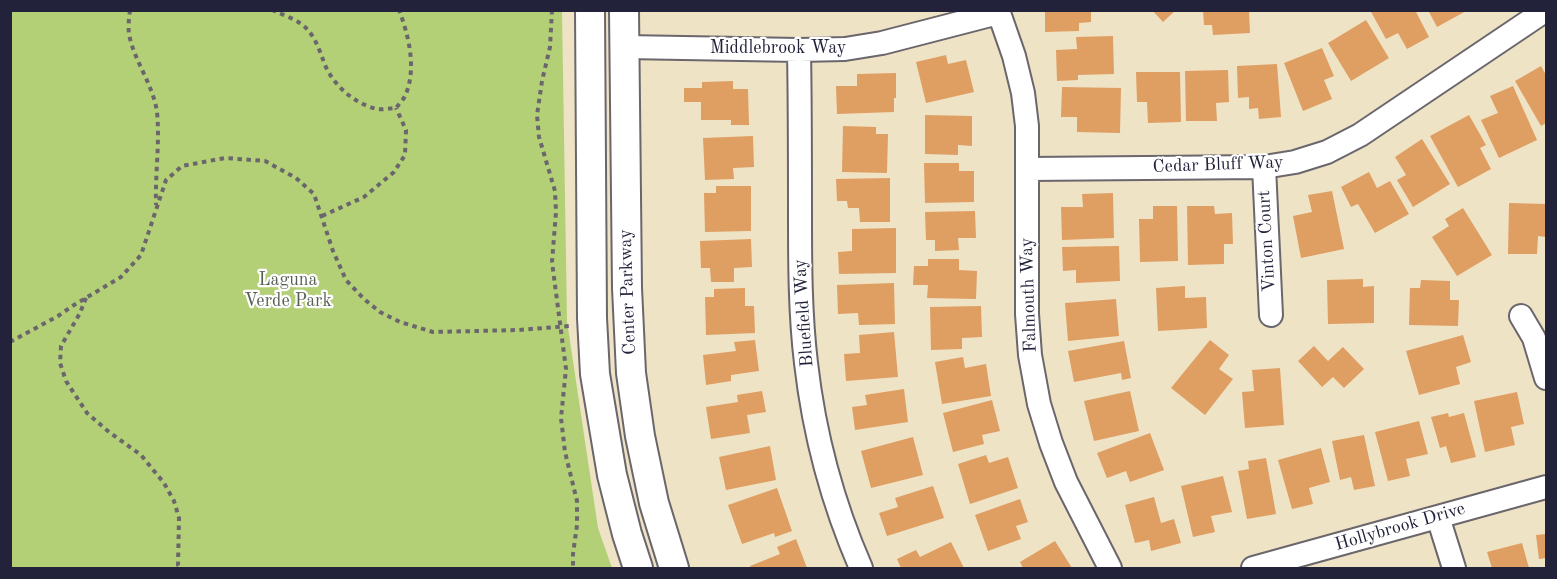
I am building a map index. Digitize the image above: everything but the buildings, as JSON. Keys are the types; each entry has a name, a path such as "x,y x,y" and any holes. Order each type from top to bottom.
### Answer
{"main road":[{"name":"Center Parkway","path":"590,10 592,318 595,374 612,475 638,568"},
{"name":"Center Parkway","path":"624,10 627,288 631,373 640,436 654,503 674,568"}],"street":[{"name":"Cedar Bluff Way","path":"1027,169 1264,167 1295,162 1327,152 1360,135 1520,17 1546,10"},
{"name":"Middlebrook Way","path":"625,47 845,49 882,43 998,12"},
{"name":"Falmouth Way","path":"998,12 1014,56 1023,93 1027,126 1027,314 1030,355 1039,404 1066,482 1110,568"},
{"name":"Bluefield Way","path":"800,50 800,294 806,363 814,418 831,486 853,552 861,568"},
{"name":"Vinton Court","path":"1264,167 1271,315"},
{"path":"1521,316 1534,338 1546,378"},
{"name":"Hollybrook Drive","path":"1253,568 1546,487"},
{"path":"1438,517 1454,568"}],"path":[{"path":"130,10 129,31 132,45 151,89 157,111 156,209"},
{"path":"272,10 297,21 306,28 318,46 334,82 358,102 379,109 396,108 405,97 412,70 399,10"},
{"path":"552,10 550,47 537,115 539,137 555,191 556,212 552,262 566,369 561,418 565,452 577,501 573,568"},
{"path":"322,216 364,196 394,172 405,155 406,130 396,108"},
{"path":"10,342 122,278 141,255 166,180 182,166 225,158 265,161 296,178 314,195 333,251 346,280 380,312 400,322 433,332 560,327"},
{"path":"86,297 80,313 61,346 60,363 66,381 87,412 109,432 141,455 164,483 174,501 179,518 178,565 180,568"}],"green space":[{"name":"Laguna Verde Park","path":"10,11 562,11 567,321 598,528 612,568 11,568"}]}
